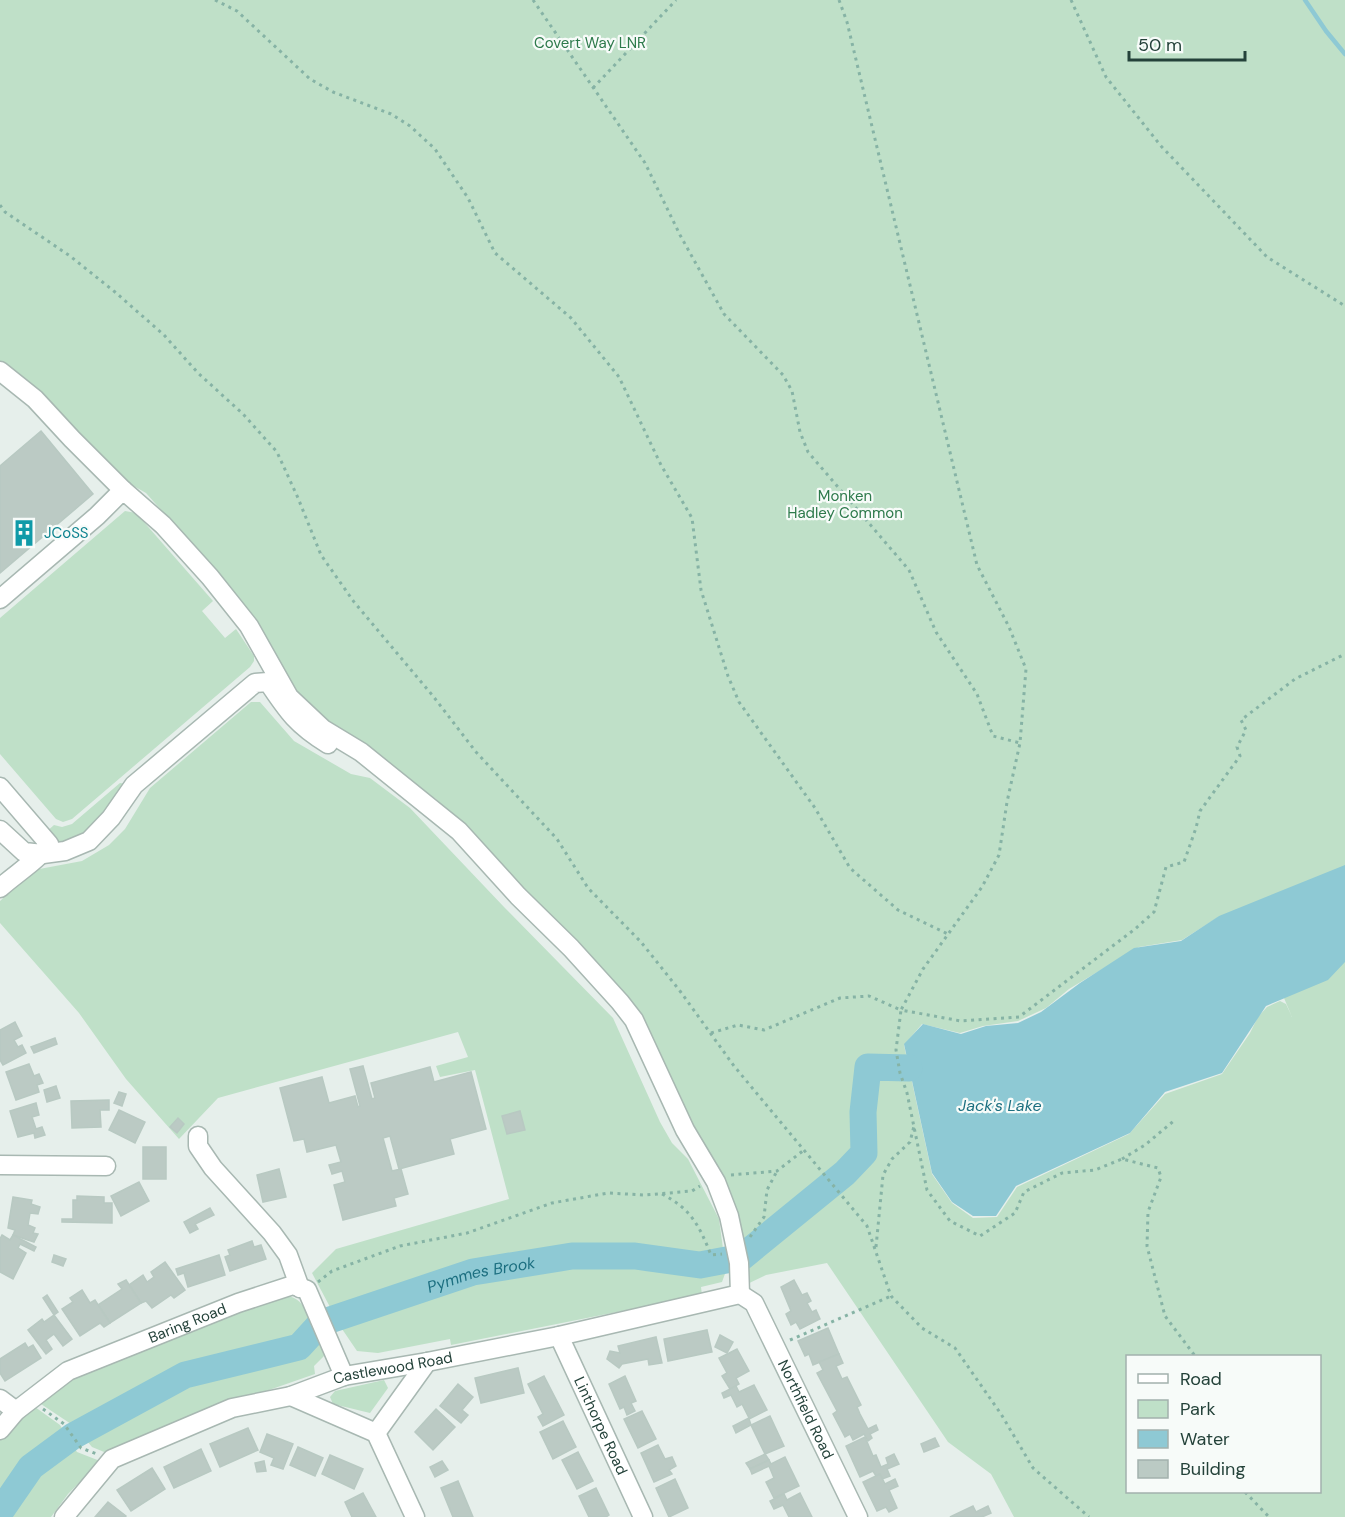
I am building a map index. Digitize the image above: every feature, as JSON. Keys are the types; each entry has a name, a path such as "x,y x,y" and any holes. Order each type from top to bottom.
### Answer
{"street":[{"path":"0,370 35,399 123,490 163,525 210,577 249,626 289,697 323,729 360,752 459,831 620,1002 634,1020 686,1130 716,1182 729,1216 747,1299"},
{"path":"0,599 97,516 123,490"},
{"path":"0,830 24,852 43,854 65,851 89,841 111,819 134,785 255,682 268,682 288,713 307,732 349,757 384,770"},
{"path":"0,787 49,844 43,854 22,868 0,888"},
{"path":"198,1136 198,1146 213,1168 288,1254 344,1376"},
{"path":"0,1165 106,1166"},
{"name":"Baring Road","path":"0,1430 23,1405 68,1371 238,1303 293,1285 307,1294"},
{"name":"Castlewood Road","path":"64,1517 112,1459 232,1408 291,1396 344,1376 427,1362 747,1299"},
{"name":"Northfield Road","path":"747,1299 775,1347 858,1517"},
{"name":"Linthorpe Road","path":"559,1336 643,1517"},
{"path":"376,1433 427,1362"},
{"path":"291,1396 376,1433 415,1517"},
{"path":"0,1399 23,1405"}],"path":[{"path":"215,0 237,11 310,78 333,92 391,114 410,126 435,149 468,198 495,253 571,318 619,377 661,465 692,518 701,590 728,676 739,702 815,808 850,868 898,910 949,934"},
{"path":"533,0 645,163 680,235 724,314 783,375 792,391 800,432 808,452 909,570 936,632 977,694 993,736 1020,743"},
{"path":"593,88 676,0"},
{"path":"839,0 847,22 977,565 1009,627 1026,669 1020,743 1007,802 999,855 982,887 923,969 901,1010 896,1050 927,1190 950,1221 980,1236 1015,1214 1024,1192 1062,1173 1095,1170 1122,1159 1145,1145 1176,1119"},
{"path":"1071,0 1106,77 1161,146 1267,257 1345,306"},
{"path":"0,205 5,212 69,256 115,292 164,335 198,373 243,414 277,452 321,555 354,603 433,696 476,752 557,839 588,888 641,942 734,1066 867,1226 891,1296 922,1328 955,1347 1001,1414 1033,1468 1089,1517"},
{"path":"711,1033 738,1025 764,1030 840,998 869,996 901,1010 961,1021 1018,1017 1135,929 1154,912 1166,867 1184,862 1200,811 1240,756 1237,747 1246,730 1241,720 1295,679 1345,654"},
{"path":"875,1249 883,1175 892,1159 910,1142 914,1125"},
{"path":"307,1294 332,1271 400,1246 467,1233 552,1203 608,1193 645,1195 692,1191 712,1178 777,1171 804,1150"},
{"path":"1122,1159 1158,1168 1161,1177 1148,1212 1147,1245 1165,1316 1194,1355"},
{"path":"775,1347 891,1296"},
{"path":"23,1405 64,1424 81,1448"},
{"path":"1247,1493 1269,1517"}],"green space":[{"name":"Monken Hadley Common","path":"0,0 1345,0 1345,1517 1014,1517 991,1474 948,1442 827,1263 766,1275 741,1287 729,1216 634,1005 436,799 306,707 290,684 274,650 209,564 146,493 116,476 0,363","holes":["1220,916 1284,968 1284,998 1292,1017 1286,1004 1280,1001 1267,1007 1258,1017 1222,1074 1165,1094 1129,1134 1017,1187 997,1217 973,1218 952,1203 932,1174 904,1045 922,1024 960,1033 983,1026 1018,1021 1046,1008 1069,989 1139,947 1182,940"]},
{"path":"125,511 136,513 213,601 202,611 225,638 236,629 254,656 254,661 250,667 72,819 63,822 56,819 0,754 0,618"},
{"path":"251,702 260,702 294,741 351,774 370,778 410,808 613,1018 660,1122 672,1143 688,1159 719,1219 726,1271 722,1282 701,1287 702,1295 451,1345 450,1339 378,1353 357,1351 340,1326 312,1273 336,1249 509,1199 475,1070 440,1077 436,1066 468,1057 458,1032 218,1098 179,1139 126,1079 79,1013 0,923 0,901 34,870 82,861 109,845 125,829 150,788"},
{"path":"120,783 127,784 87,838 62,846 45,833 54,825 62,827 72,824"},
{"path":"279,1295 292,1297 299,1302 314,1324 324,1356 314,1366 315,1374 163,1427 109,1454 92,1447 74,1426 41,1404 42,1397 80,1372"},
{"path":"384,1380 388,1388 370,1413 333,1404 330,1397 335,1391"},
{"path":"35,1407 60,1425 77,1452 100,1461 68,1494 51,1517 0,1517 0,1440"}],"water":[{"name":"Jack's Lake","path":"1345,865 1345,962 1328,980 1266,1006 1222,1073 1165,1092 1130,1133 1016,1186 996,1216 973,1216 952,1202 932,1173 904,1044 923,1024 961,1034 986,1026 1018,1023 1041,1012 1134,948 1181,941 1219,916"}],"building":[{"name":"JCoSS","path":"41,431 93,494 0,573 0,466"},
{"path":"15,1022 22,1036 14,1040 18,1047 22,1045 26,1053 3,1065 0,1060 0,1030"},
{"path":"55,1038 57,1044 34,1053 31,1047"},
{"path":"29,1064 34,1076 39,1074 43,1083 37,1085 39,1092 16,1100 6,1072"},
{"path":"363,1066 372,1099 375,1098 371,1083 430,1067 434,1082 471,1072 486,1129 450,1139 454,1154 399,1169 390,1136 383,1138 392,1171 401,1169 408,1194 394,1198 396,1206 343,1220 334,1185 345,1182 342,1171 332,1174 329,1165 341,1162 336,1145 307,1152 304,1139 294,1141 280,1088 322,1077 329,1103 355,1096 358,1107 360,1106 350,1069"},
{"path":"56,1086 60,1098 47,1102 44,1090"},
{"path":"119,1092 126,1094 122,1106 114,1103"},
{"path":"109,1100 109,1110 100,1110 101,1127 72,1128 71,1101"},
{"path":"36,1103 39,1115 32,1117 36,1129 42,1127 45,1135 35,1138 34,1133 18,1137 10,1111"},
{"path":"119,1110 145,1122 135,1143 109,1130"},
{"path":"520,1111 525,1130 507,1134 502,1116"},
{"path":"178,1118 184,1124 177,1133 170,1127"},
{"path":"143,1147 166,1147 166,1179 143,1179"},
{"path":"279,1169 286,1197 263,1202 257,1175"},
{"path":"139,1182 149,1201 121,1216 111,1196"},
{"path":"77,1196 104,1197 104,1203 112,1203 112,1223 62,1222 62,1219 73,1219 73,1200 77,1200"},
{"path":"13,1197 32,1200 31,1204 40,1207 38,1214 30,1213 28,1225 35,1228 33,1233 38,1234 34,1242 13,1235 15,1230 8,1228"},
{"path":"210,1208 214,1215 195,1224 198,1229 190,1233 184,1222"},
{"path":"2,1235 10,1240 13,1235 36,1247 34,1251 20,1244 18,1248 26,1253 13,1279 0,1272"},
{"path":"252,1241 254,1247 261,1245 266,1259 230,1271 225,1257 230,1255 228,1250"},
{"path":"54,1255 66,1259 63,1266 52,1262"},
{"path":"219,1255 225,1275 188,1287 184,1273 178,1275 176,1269"},
{"path":"165,1262 185,1290 174,1298 171,1295 152,1308 146,1301 141,1303 129,1285 143,1275 147,1282 154,1277 151,1272"},
{"path":"126,1280 141,1303 110,1323 98,1305 122,1289 118,1284"},
{"path":"794,1280 802,1295 807,1293 811,1301 807,1303 812,1312 816,1310 820,1319 800,1329 796,1322 791,1325 786,1314 791,1311 781,1287"},
{"path":"82,1290 90,1303 95,1300 110,1323 104,1327 100,1323 80,1336 62,1309 73,1302 70,1298"},
{"path":"47,1295 58,1312 54,1315 43,1298"},
{"path":"54,1315 72,1339 63,1346 54,1334 46,1340 52,1349 46,1354 28,1330 42,1319 44,1322"},
{"path":"828,1328 839,1354 813,1365 809,1354 805,1356 798,1341"},
{"path":"707,1330 712,1352 668,1361 664,1339"},
{"path":"720,1335 733,1342 727,1353 715,1347"},
{"path":"656,1337 662,1363 649,1365 648,1359 622,1364 619,1368 607,1359 610,1351 620,1353 618,1346"},
{"path":"25,1343 28,1348 33,1345 41,1358 5,1381 0,1373 0,1359"},
{"path":"737,1349 749,1371 736,1378 739,1384 730,1389 722,1376 727,1373 719,1358"},
{"path":"839,1354 843,1363 836,1366 842,1379 847,1377 861,1405 857,1407 868,1429 876,1425 878,1430 870,1434 872,1438 868,1441 864,1434 853,1440 850,1434 845,1437 833,1414 837,1411 817,1373 823,1370 819,1362"},
{"path":"518,1368 524,1393 481,1403 475,1378"},
{"path":"544,1376 564,1415 543,1426 538,1417 543,1414 528,1384"},
{"path":"625,1376 636,1401 631,1403 635,1411 627,1415 624,1407 620,1409 609,1384"},
{"path":"458,1384 473,1397 462,1410 468,1415 461,1423 440,1406"},
{"path":"754,1385 767,1410 749,1419 751,1425 736,1433 733,1426 749,1418 742,1404 737,1407 731,1395 724,1398 722,1393 736,1386 739,1392"},
{"path":"436,1409 455,1427 433,1450 415,1432"},
{"path":"642,1411 656,1439 638,1448 624,1419"},
{"path":"770,1416 784,1446 765,1454 751,1425"},
{"path":"563,1421 576,1447 553,1459 540,1432"},
{"path":"248,1428 258,1450 220,1467 210,1444"},
{"path":"267,1434 293,1444 283,1469 271,1465 274,1458 260,1452"},
{"path":"865,1437 873,1456 876,1455 881,1467 888,1464 886,1458 894,1454 899,1464 887,1469 890,1476 882,1479 880,1474 876,1476 873,1471 860,1477 846,1446"},
{"path":"935,1438 939,1446 924,1452 921,1444"},
{"path":"658,1445 665,1459 672,1457 676,1466 669,1470 672,1474 654,1482 641,1453"},
{"path":"298,1447 323,1458 315,1476 290,1465"},
{"path":"201,1449 211,1471 174,1488 164,1467"},
{"path":"578,1452 593,1481 577,1489 562,1460"},
{"path":"765,1454 769,1460 750,1469 746,1463"},
{"path":"330,1455 363,1469 354,1489 322,1474"},
{"path":"785,1457 799,1486 774,1498 766,1482 774,1478 769,1466 752,1474 750,1469 769,1460 771,1464"},
{"path":"264,1461 266,1471 257,1472 255,1463"},
{"path":"442,1461 448,1470 435,1477 430,1467"},
{"path":"152,1468 165,1489 131,1511 117,1490"},
{"path":"880,1474 885,1484 895,1479 898,1486 889,1490 897,1508 889,1512 886,1507 877,1511 863,1482"},
{"path":"675,1479 688,1508 669,1517 656,1488"},
{"path":"458,1481 473,1517 453,1517 441,1488"},
{"path":"596,1488 609,1515 606,1517 589,1517 579,1496"},
{"path":"363,1493 376,1517 352,1517 345,1502"},
{"path":"800,1493 812,1517 789,1517 783,1505 774,1509 770,1501 784,1494 787,1500"},
{"path":"108,1502 126,1516 95,1517"},
{"path":"973,1506 976,1512 988,1506 991,1513 982,1517 950,1517"}],"waterway":[{"path":"1305,0 1345,54"},
{"name":"Pymmes Brook","path":"0,1512 31,1467 73,1436 185,1375 299,1347 321,1323 473,1272 572,1256 635,1256 700,1265 742,1257 845,1173 864,1153 863,1112 868,1067 909,1068"}],"place":[{"name":"JCoSS","path":"24,533"}],"park label":[{"name":"Covert Way LNR","path":"590,43"}]}
